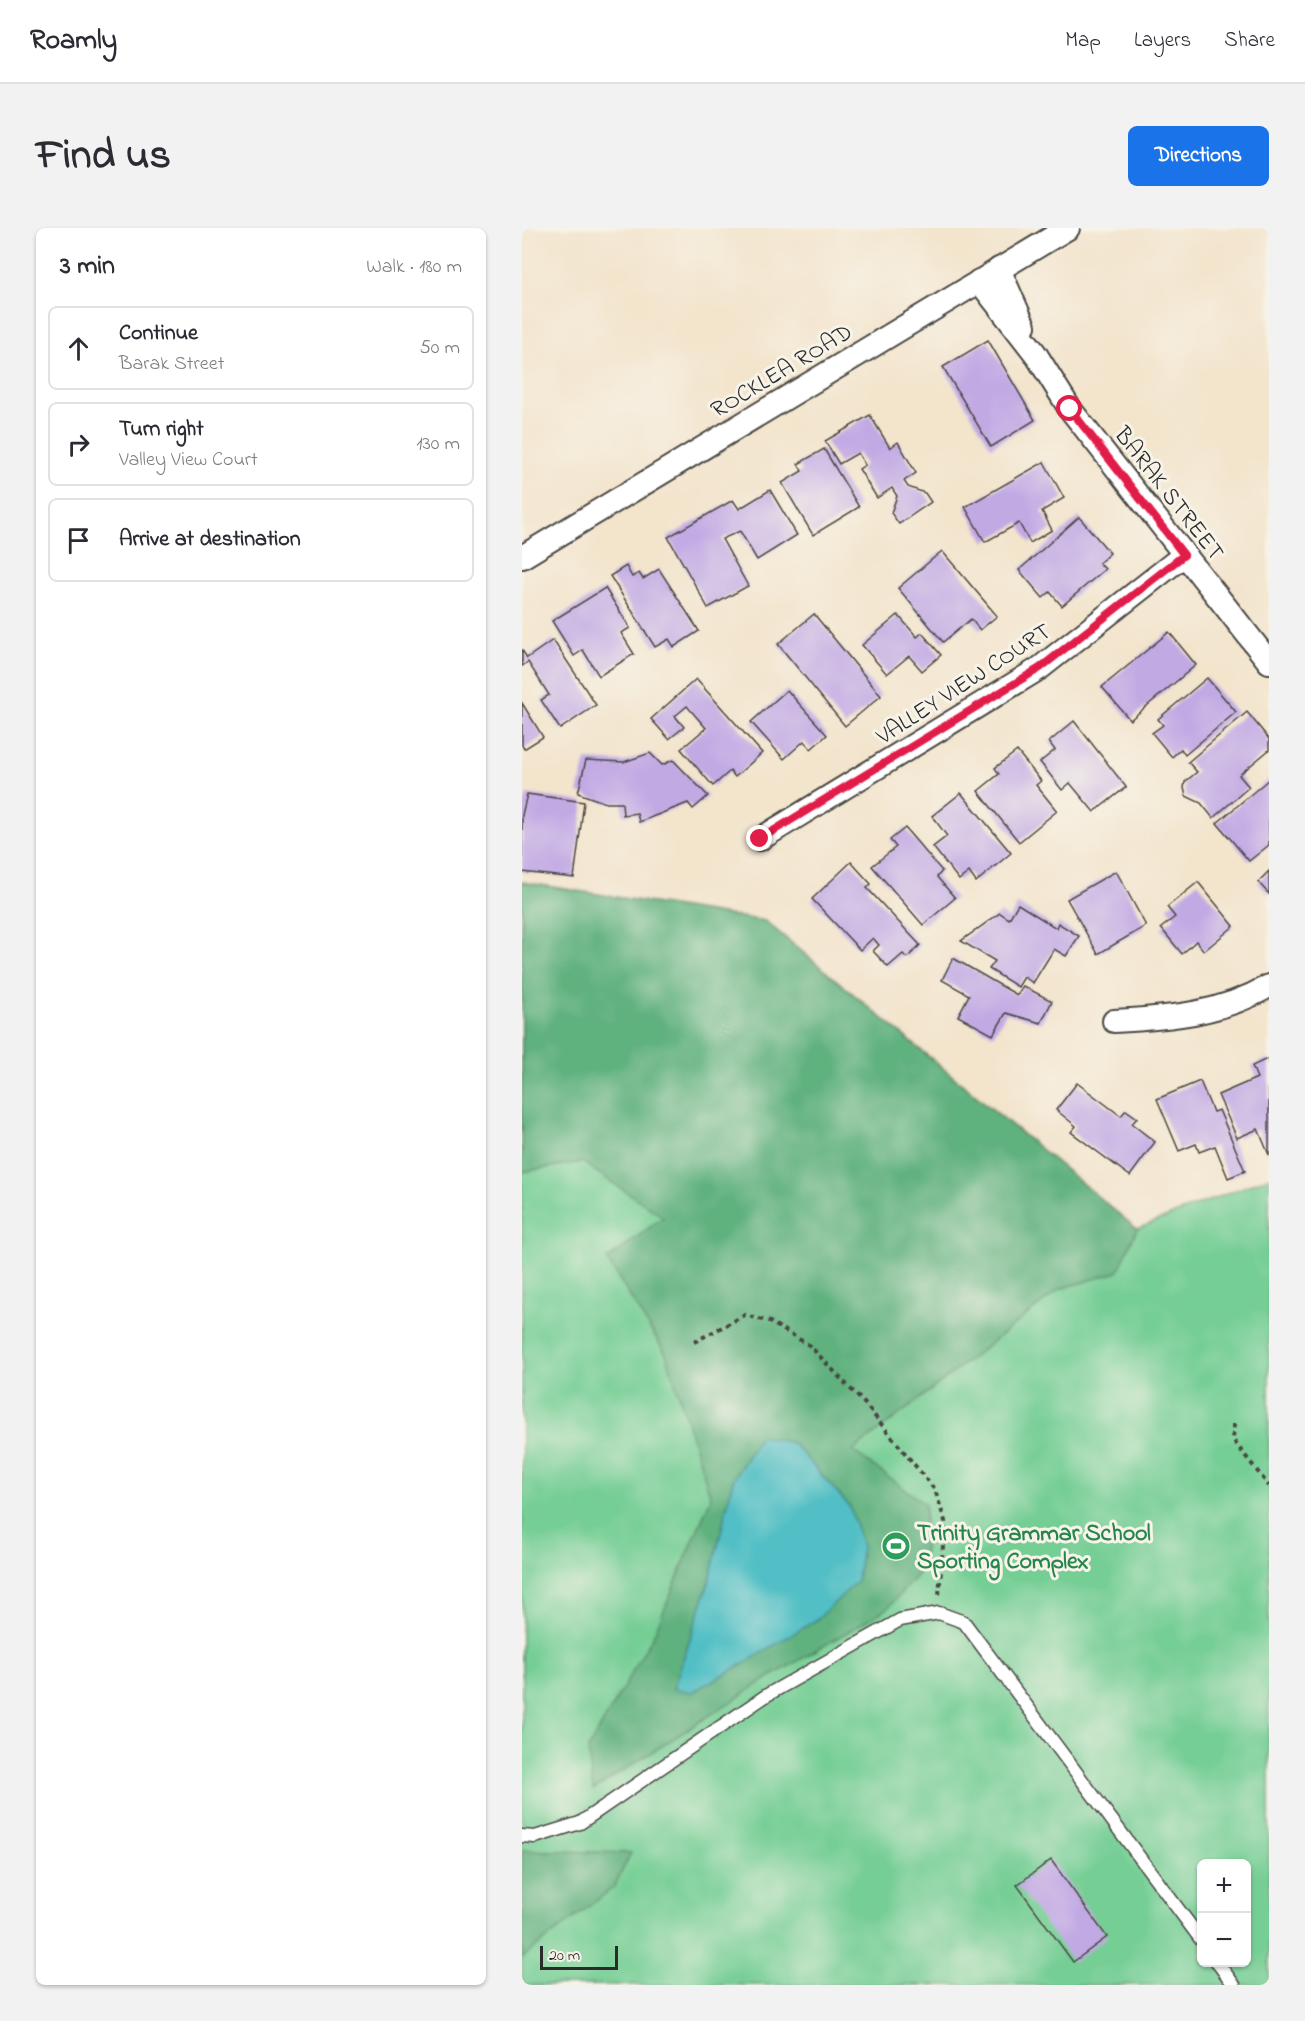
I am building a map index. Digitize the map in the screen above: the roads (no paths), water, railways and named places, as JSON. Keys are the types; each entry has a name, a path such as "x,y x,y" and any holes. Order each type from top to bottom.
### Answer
{"street":[{"name":"ROCKLEA ROAD","path":"522,558 1068,228"},
{"name":"BARAK STREET","path":"999,269 1035,353"},
{"name":"BARAK STREET","path":"979,281 1035,353 1070,409 1269,662"},
{"name":"VALLEY VIEW COURT","path":"760,839 1040,668 1184,555"},
{"path":"1114,1021 1176,1017 1215,1010 1247,999 1269,986"}],"lane":[{"path":"522,1836 535,1837 580,1823 767,1695 900,1620 939,1613 964,1622 1197,1934"},
{"path":"1221,1967 1234,1985"}],"water":[{"path":"760,1436 793,1443 850,1507 862,1546 857,1581 818,1619 743,1664 692,1692 673,1689 710,1579 733,1480"}],"place":[{"name":"Trinity Grammar School Sporting Complex","path":"896,1546"}]}
